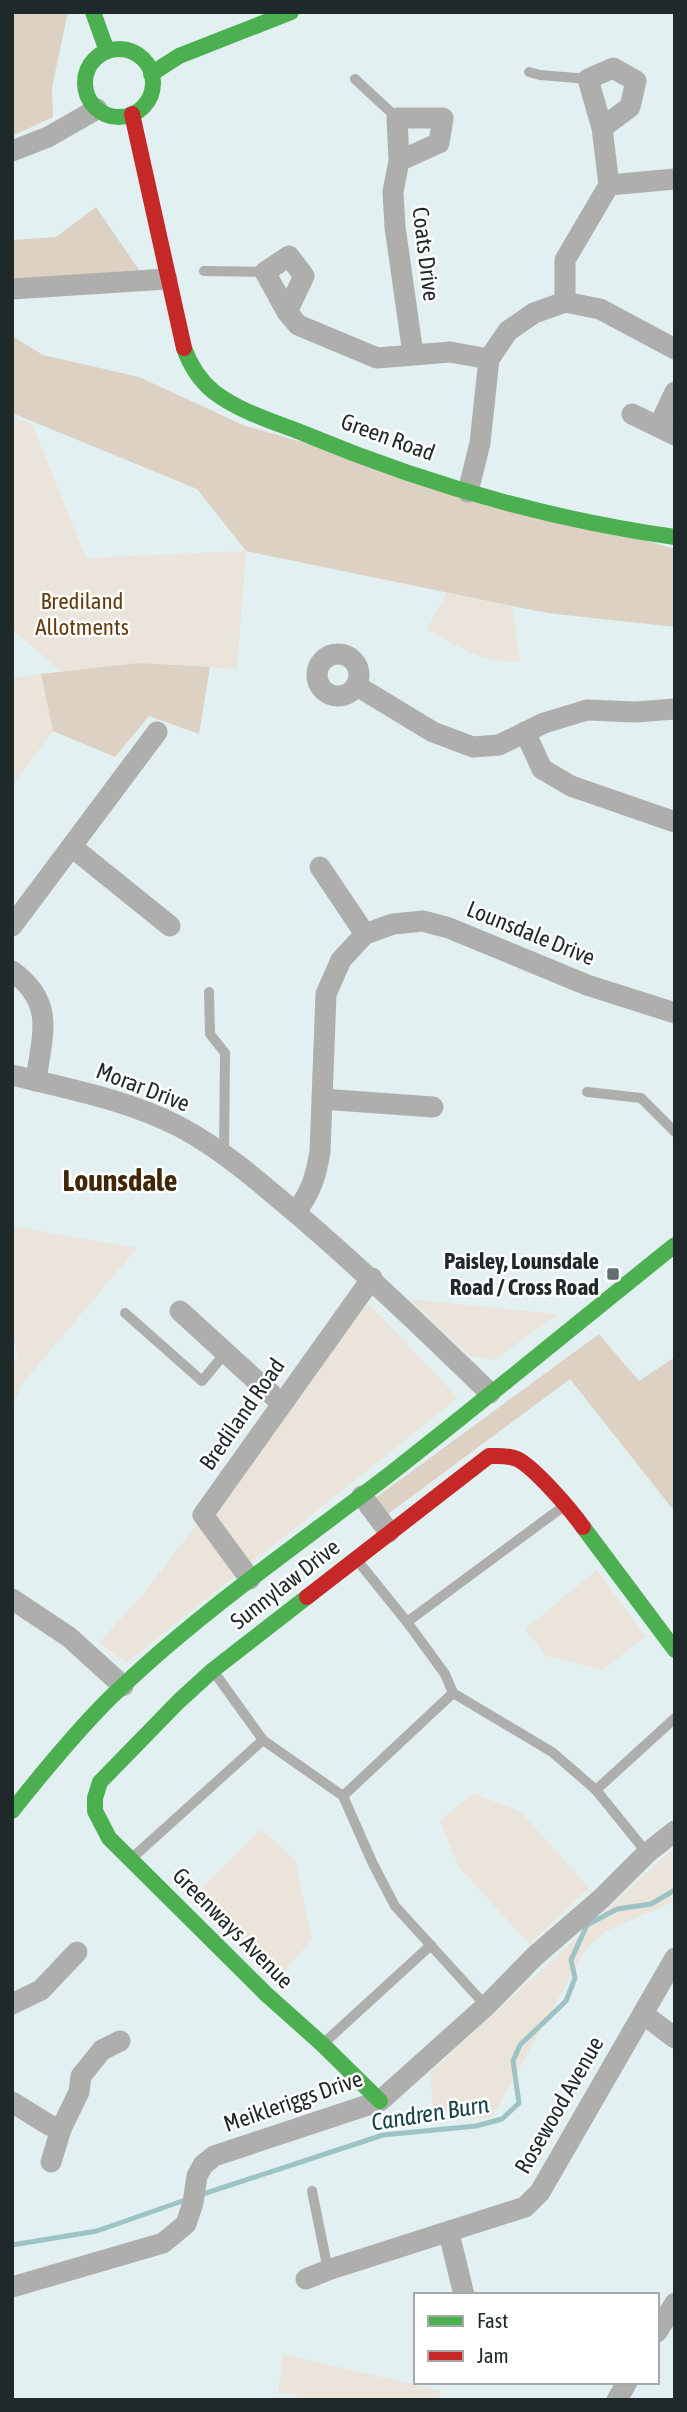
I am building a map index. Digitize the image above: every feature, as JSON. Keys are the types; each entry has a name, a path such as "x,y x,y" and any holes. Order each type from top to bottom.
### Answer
{"street":[{"path":"93,12 107,51"},
{"path":"151,74 179,56 291,12"},
{"path":"107,51 129,51 139,56 151,74 151,93 147,102 132,114 114,117 97,109 86,92 86,72 98,56 107,51"},
{"path":"565,302 565,260 609,185 602,128 588,79 613,68 636,81 630,107 602,128"},
{"path":"12,150 48,137 97,109"},
{"name":"Green Road","path":"132,114 183,347 193,370 209,389 241,407 331,446 468,492 524,509 617,530 675,537"},
{"path":"397,118 443,118 439,143 400,161"},
{"name":"Coats Drive","path":"397,118 400,161 393,192 394,216 413,354"},
{"path":"609,185 675,179"},
{"path":"287,312 304,276 289,257 265,272 287,312 298,325 377,358 450,352 489,359"},
{"path":"12,289 167,279"},
{"path":"468,492 480,443 489,359 508,331 534,313 565,302 600,309 675,349"},
{"path":"632,414 667,430 675,392"},
{"path":"357,686 433,732 473,747 499,745 544,723 587,710 635,712 675,709"},
{"path":"12,926 157,732"},
{"path":"525,732 542,769 571,786 675,822"},
{"path":"72,847 170,926"},
{"path":"320,867 365,934 341,960 326,994 320,1152 316,1177 304,1202 295,1212 372,1279 490,1393"},
{"name":"Lounsdale Drive","path":"365,934 393,925 423,921 449,928 587,985 675,1013"},
{"path":"12,971 24,979 37,998 44,1017 36,1081"},
{"name":"Morar Drive","path":"12,1075 145,1111 180,1127 224,1154 295,1212"},
{"path":"322,1099 433,1107"},
{"path":"12,1811 52,1761 122,1686 250,1579 362,1496 668,1250 675,1268"},
{"name":"Brediland Road","path":"250,1579 202,1515 372,1279"},
{"path":"180,1311 281,1403"},
{"name":"Sunnylaw Drive","path":"107,1773 213,1670 489,1456 507,1456 519,1460 567,1505"},
{"path":"362,1496 389,1532"},
{"path":"567,1505 675,1650"},
{"path":"12,1599 69,1637 122,1686"},
{"name":"Greenways Avenue","path":"107,1773 95,1791 94,1814 109,1838 266,1994 380,2101"},
{"name":"Meikleriggs Drive","path":"12,2287 163,2243 186,2224 193,2203 197,2176 202,2165 214,2156 380,2101 675,1830"},
{"path":"12,2004 41,1990 77,1952"},
{"name":"Rosewood Avenue","path":"306,2280 328,2270 525,2207 540,2192 675,1958"},
{"path":"643,2014 675,2038"},
{"path":"51,2162 61,2129 79,2092 81,2076 102,2050 120,2041"},
{"path":"12,2102 49,2125 61,2129"},
{"path":"449,2233 464,2293"},
{"path":"659,2329 675,2303"},
{"path":"617,2400 626,2384"}],"lane":[{"path":"529,72 588,79"},
{"path":"355,79 397,118"},
{"path":"204,271 265,272"},
{"path":"209,992 210,1034 225,1053 224,1154"},
{"path":"587,1092 641,1098 675,1132"},
{"path":"125,1313 202,1381 226,1352"},
{"path":"407,1622 567,1505"},
{"path":"355,1558 445,1674 453,1693 552,1752 596,1790 647,1853"},
{"path":"213,1670 262,1740 343,1796 395,1906 486,2006"},
{"path":"343,1796 453,1693"},
{"path":"596,1790 675,1718"},
{"path":"131,1858 262,1740"},
{"path":"322,2044 431,1945"},
{"path":"312,2191 328,2270"}],"green space":[{"name":"Brediland Allotments","path":"12,417 32,424 86,558 246,551 237,669 138,663 63,673 12,629"},
{"path":"447,593 512,606 520,661 483,657 427,629"},
{"path":"41,674 53,731 12,786 12,678"},
{"path":"12,1226 137,1248 22,1384 12,1410 12,1367 18,1355 12,1330"},
{"path":"409,1299 558,1314 494,1360 470,1356"},
{"path":"368,1303 458,1398 126,1663 99,1643 143,1594"},
{"path":"597,1570 645,1636 603,1670 546,1656 525,1629"},
{"path":"473,1793 521,1812 589,1888 529,1944 459,1867 440,1821"},
{"path":"261,1829 295,1860 312,1939 278,1979 195,1894"},
{"path":"675,1847 675,1901 606,1931 586,1949 492,2117 460,2118 432,2106 431,2072"},
{"path":"283,2354 441,2391 439,2400 299,2400 297,2395 278,2393"}],"shaded area":[{"path":"12,12 68,12 52,87 53,117 12,136"},
{"path":"96,207 139,270 12,281 12,240 56,237"},
{"path":"12,336 43,355 139,377 243,425 675,549 675,627 547,613 246,551 197,489 12,413"},
{"path":"138,663 210,667 199,734 149,716 115,757 53,731 41,674"},
{"path":"599,1334 639,1381 675,1357 675,1512 570,1379 388,1514 374,1499"}],"waterway":[{"name":"Candren Burn","path":"200,2195 383,2135 476,2126 502,2119 519,2103 513,2061 520,2045 566,2001 575,1978 571,1960 587,1925 617,1909 651,1904 675,1890"},
{"name":"Candren Burn","path":"12,2245 97,2231 188,2199"}],"traffic: fast":[{"path":"93,12 107,51"},
{"path":"151,74 179,56 291,12"},
{"path":"119,49 132,52 143,59 150,70 153,83 150,96 143,107 132,114 119,117 106,114 95,107 88,96 85,83 88,70 95,59 106,52 119,49"},
{"path":"184,348 199,377 224,399 258,416 350,452 487,498 580,520 675,537"},
{"path":"12,1811 96,1712 142,1668 246,1582 426,1446 675,1245"},
{"path":"583,1527 675,1650"},
{"path":"307,1597 213,1670 179,1701 100,1782 95,1798 95,1811 109,1838 266,1994 380,2101"}],"traffic: jam":[{"path":"132,114 184,348"},
{"path":"307,1597 489,1456 510,1457 524,1464 552,1490 583,1527"}],"place":[{"name":"Paisley, Lounsdale Road / Cross Road","path":"613,1274"}],"district":[{"name":"Lounsdale","path":"120,1180"}]}
